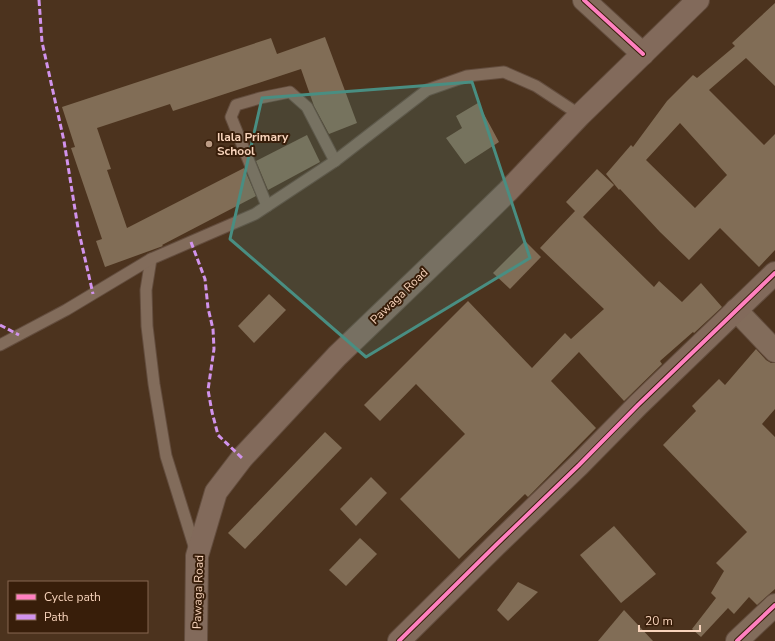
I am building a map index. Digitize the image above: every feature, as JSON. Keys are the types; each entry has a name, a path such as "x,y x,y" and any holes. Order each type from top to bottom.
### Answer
{"main road":[{"name":"Pawaga Road","path":"196,641 197,556 216,492 242,458 337,356 497,202 580,115 698,0"},
{"path":"399,641 579,465 643,400 775,273"}],"street":[{"path":"584,0 643,54"},
{"path":"736,310 775,351"},
{"path":"737,641 775,605"}],"lane":[{"path":"0,344 66,310 151,259 255,214 335,160 427,90 467,76 504,72 536,86 580,115"},
{"path":"267,206 231,117 236,105 290,92 307,107 335,160"},
{"path":"151,259 146,290 147,326 154,384 166,456 197,556"}],"highlighted area":[{"path":"472,82 530,258 366,357 230,239 262,98"}],"building":[{"path":"775,3 775,86 746,58 709,90 764,145 775,134 775,250 759,267 720,228 689,260 660,232 620,189 619,190 606,174 631,145 633,147 667,101 693,75 697,78 735,46 732,43","holes":["680,123 727,175 695,208 646,160"]},
{"path":"325,37 357,123 329,134 314,106 301,69 173,111 170,104 97,128 111,169 107,170 127,228 244,168 256,196 162,245 163,246 105,267 96,241 102,239 71,148 75,147 62,107 271,38 277,54"},
{"path":"478,103 499,142 465,164 446,138 462,128 456,116"},
{"path":"307,135 320,162 268,190 256,161"},
{"path":"597,169 614,185 583,217 654,287 659,281 682,302 701,283 722,307 694,333 693,332 660,361 662,364 624,401 579,352 551,381 596,428 528,497 525,494 459,559 400,499 465,434 416,384 380,421 364,405 468,301 532,368 565,333 571,339 604,309 540,248 575,211 566,202"},
{"path":"525,241 541,257 510,289 493,273"},
{"path":"269,294 286,310 254,343 238,326"},
{"path":"756,349 766,360 771,363 775,363 775,409 762,424 775,437 775,589 757,605 749,597 734,614 728,608 701,637 692,629 716,598 711,593 724,571 716,563 747,532 663,445 696,411 692,406 719,379 725,385"},
{"path":"325,432 342,448 245,549 228,533"},
{"path":"371,477 387,493 356,526 340,509"},
{"path":"614,526 656,574 621,603 580,555"},
{"path":"360,538 377,554 346,586 329,570"},
{"path":"518,582 538,592 508,621 497,610"},
{"path":"624,610 653,641 598,641"}],"marked path":[{"path":"39,0 42,42 64,141 78,228 93,294"},
{"path":"191,242 205,279 208,308 213,329 214,349 208,390 212,412 218,435 242,458"},
{"path":"0,325 19,335"}],"cycle path":[{"path":"584,0 643,54"},
{"path":"399,641 579,465 638,405 775,273"},
{"path":"737,641 775,605"}],"place":[{"name":"Ilala Primary School","path":"209,144"}]}
